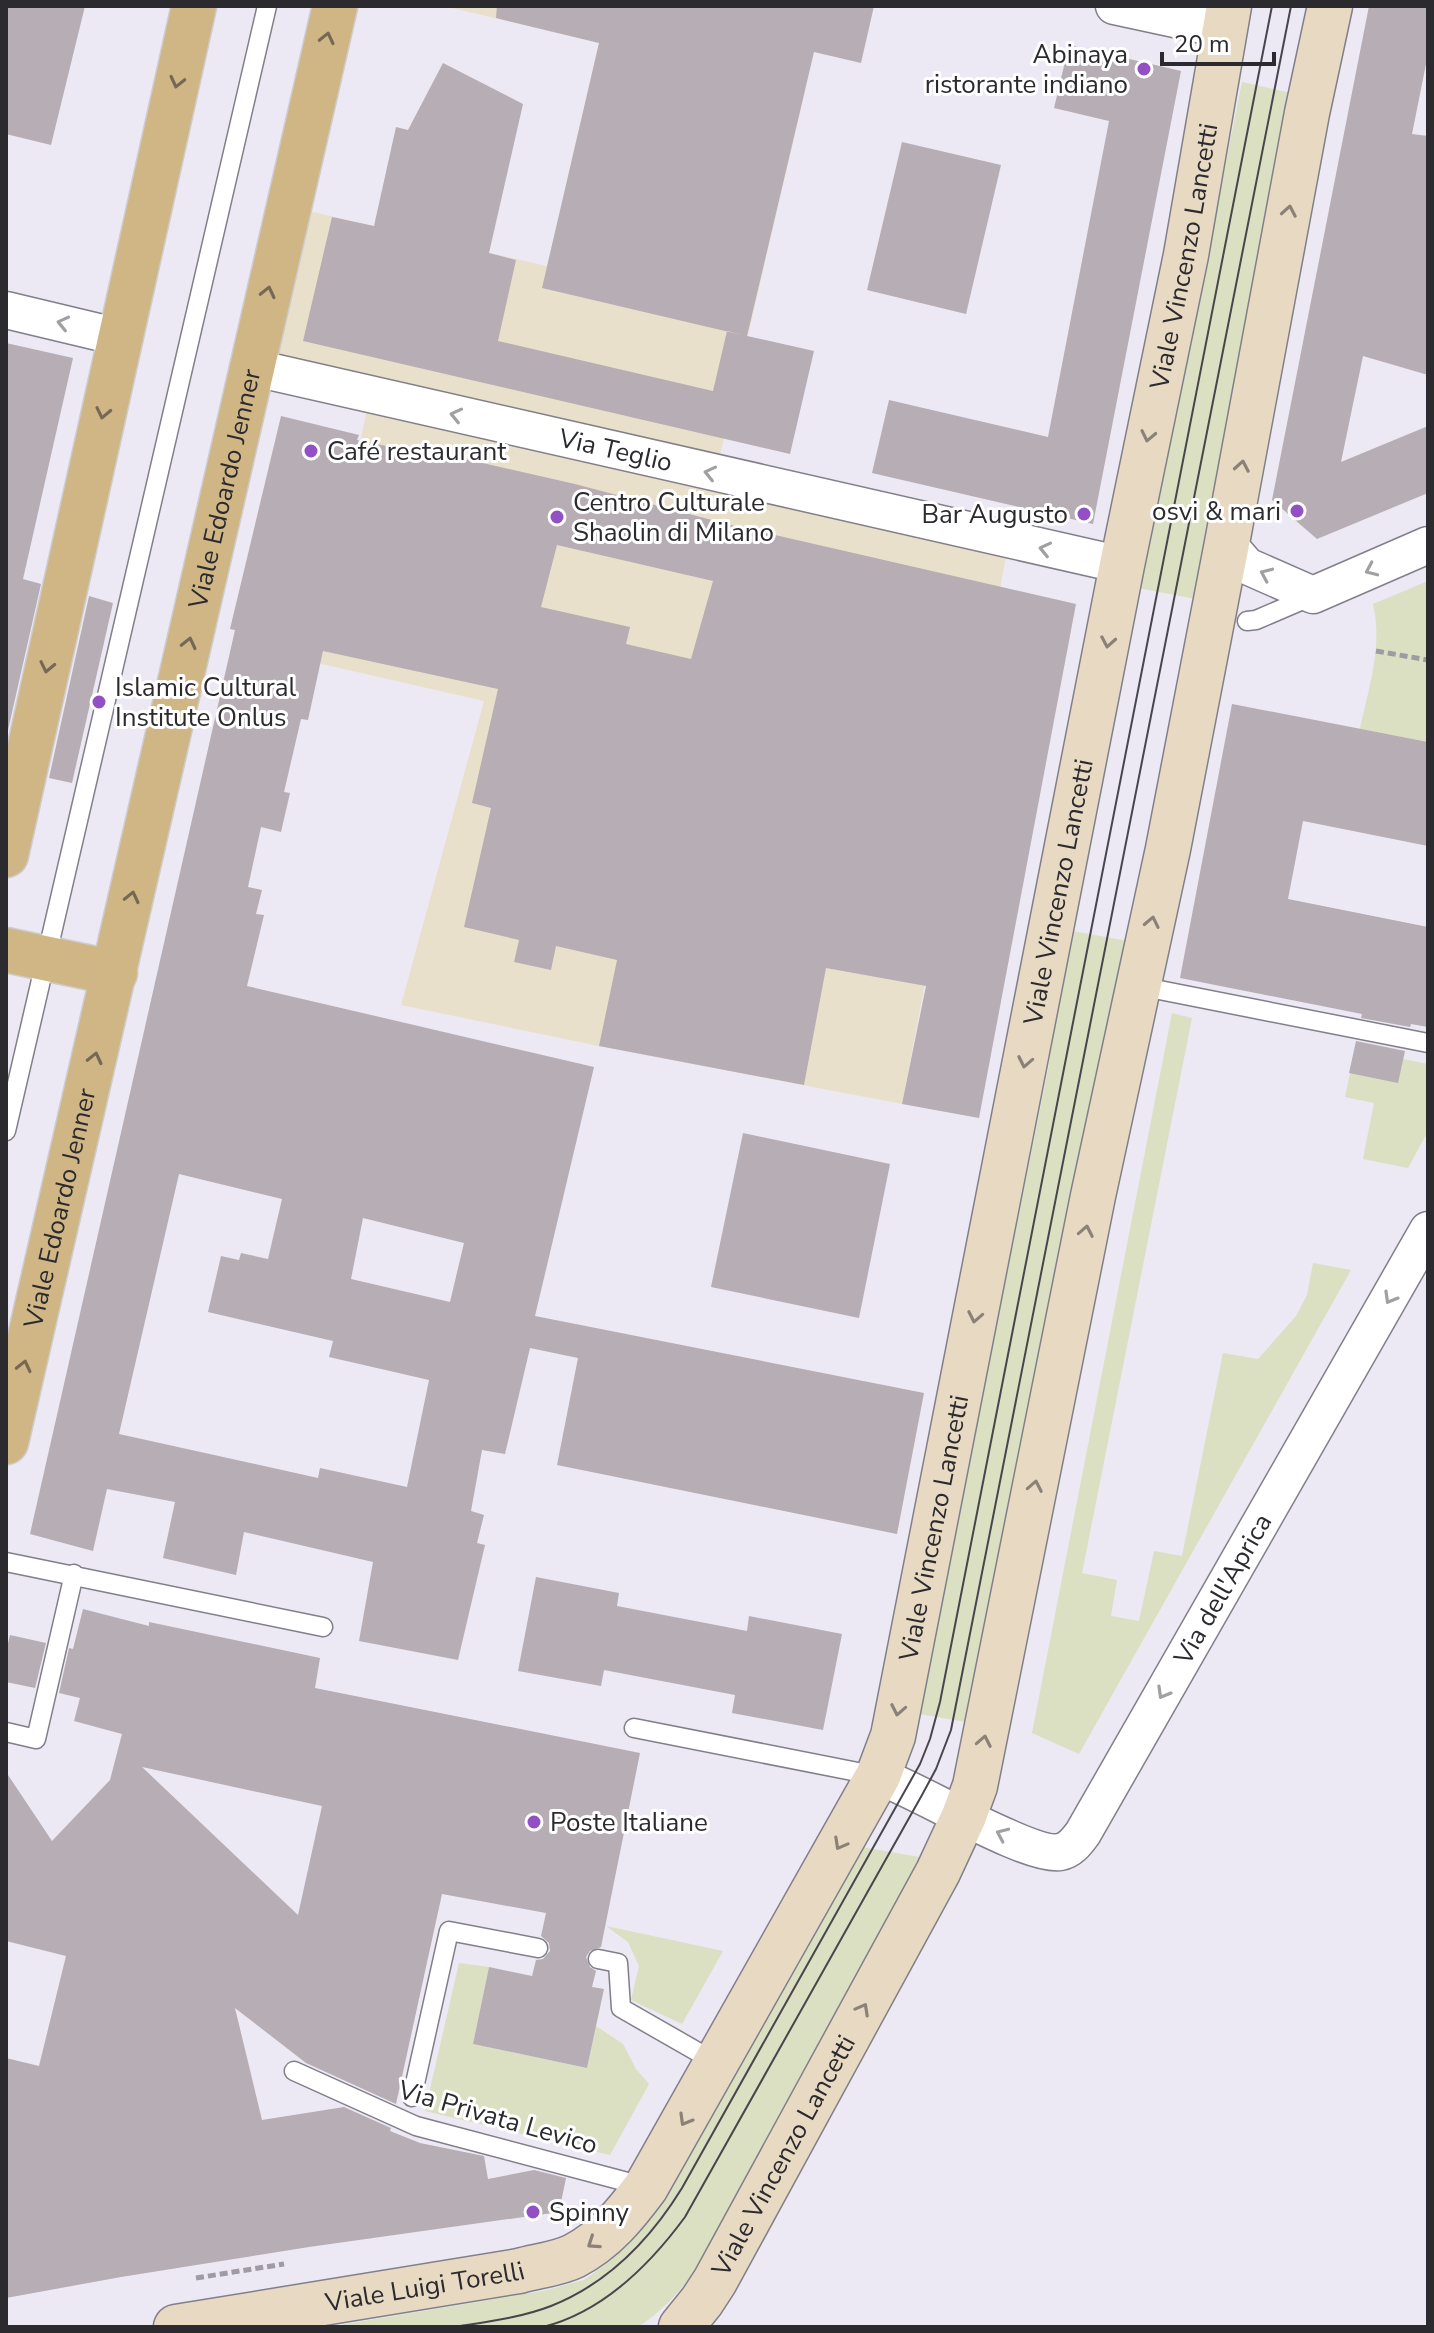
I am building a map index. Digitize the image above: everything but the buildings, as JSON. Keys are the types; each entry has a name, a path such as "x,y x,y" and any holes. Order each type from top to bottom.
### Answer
{"main road":[{"path":"6,855 194,6"},
{"name":"Viale Edoardo Jenner","path":"6,1442 335,6"},
{"name":"Viale Vincenzo Lancetti","path":"684,2324 715,2281 930,1885 964,1816 978,1773 1093,1196 1139,986 1330,6"},
{"name":"Viale Vincenzo Lancetti","path":"646,2187 878,1776 893,1736 1122,565 1186,255 1227,18"},
{"path":"26,955 115,973"},
{"name":"Viale Luigi Torelli","path":"176,2327 519,2271 565,2259 604,2236 646,2187"}],"street":[{"path":"1114,6 1227,18"},
{"path":"6,310 119,337"},
{"name":"Via Teglio","path":"251,367 1122,565"},
{"path":"1227,543 1247,566 1313,595 1428,545"},
{"name":"Via dell'Aprica","path":"964,1816 1041,1851 1060,1853 1071,1847 1083,1833 1428,1230"},
{"path":"878,1776 901,1784 964,1816"}],"lane":[{"path":"6,1131 26,955 267,6"},
{"name":"Viale Vincenzo Lancetti","path":"1316,6 1319,58"},
{"path":"1247,621 1313,595"},
{"path":"1139,986 1428,1043"},
{"path":"6,1562 323,1627"},
{"path":"6,1732 36,1739 74,1574"},
{"path":"634,1728 878,1776"},
{"path":"412,2097 449,1931 538,1948"},
{"path":"598,1959 618,1963 621,2008 717,2063"},
{"name":"Via Privata Levico","path":"294,2071 416,2126 646,2187"}],"path":[{"path":"1376,651 1428,660"},
{"path":"196,2278 287,2264"}],"shaded area":[{"path":"444,6 684,6 673,59 805,91 718,464 259,363 296,208 547,266 599,43"},
{"path":"368,405 1008,546 902,1104 401,1005 484,701 313,662"}],"green space":[{"path":"1242,82 1295,94 1201,600 1133,587 1145,521 1176,411"},
{"path":"1428,581 1428,742 1360,729 1376,651 1373,604"},
{"path":"1067,930 1133,942 972,1723 919,1714 1049,1064"},
{"path":"1172,1013 1192,1018 1082,1573 1117,1580 1111,1616 1139,1621 1154,1551 1182,1556 1223,1353 1258,1359 1296,1316 1307,1295 1313,1263 1351,1270 1079,1754 1032,1733"},
{"path":"1403,1059 1428,1064 1428,1131 1408,1168 1363,1159 1374,1103 1345,1097 1350,1073"},
{"path":"862,1847 925,1858 712,2247 688,2280 660,2310 638,2327 328,2327 543,2291 584,2280 610,2261 638,2235 661,2204"},
{"path":"606,1926 723,1951 682,2024 631,2000 639,1966 628,1942"},
{"path":"459,1963 489,1967 473,2044 587,2068 596,2026 623,2044 636,2069 649,2084 610,2155 425,2111"}],"tram line":[{"path":"454,2327 527,2314 572,2296 610,2272 656,2225 682,2188 920,1764 930,1739 940,1702 1272,6"},
{"path":"543,2327 565,2320 605,2299 656,2253 685,2217 922,1795 951,1730 1291,6"}],"place":[{"name":"Abinaya ristorante indiano","path":"1144,69"},
{"name":"Café restaurant","path":"311,451"},
{"name":"osvi & mari","path":"1297,511"},
{"name":"Bar Augusto","path":"1084,514"},
{"name":"Centro Culturale Shaolin di Milano","path":"557,517"},
{"name":"Islamic Cultural Institute Onlus","path":"99,702"},
{"name":"Poste Italiane","path":"534,1822"},
{"name":"Spinny","path":"533,2212"}]}
